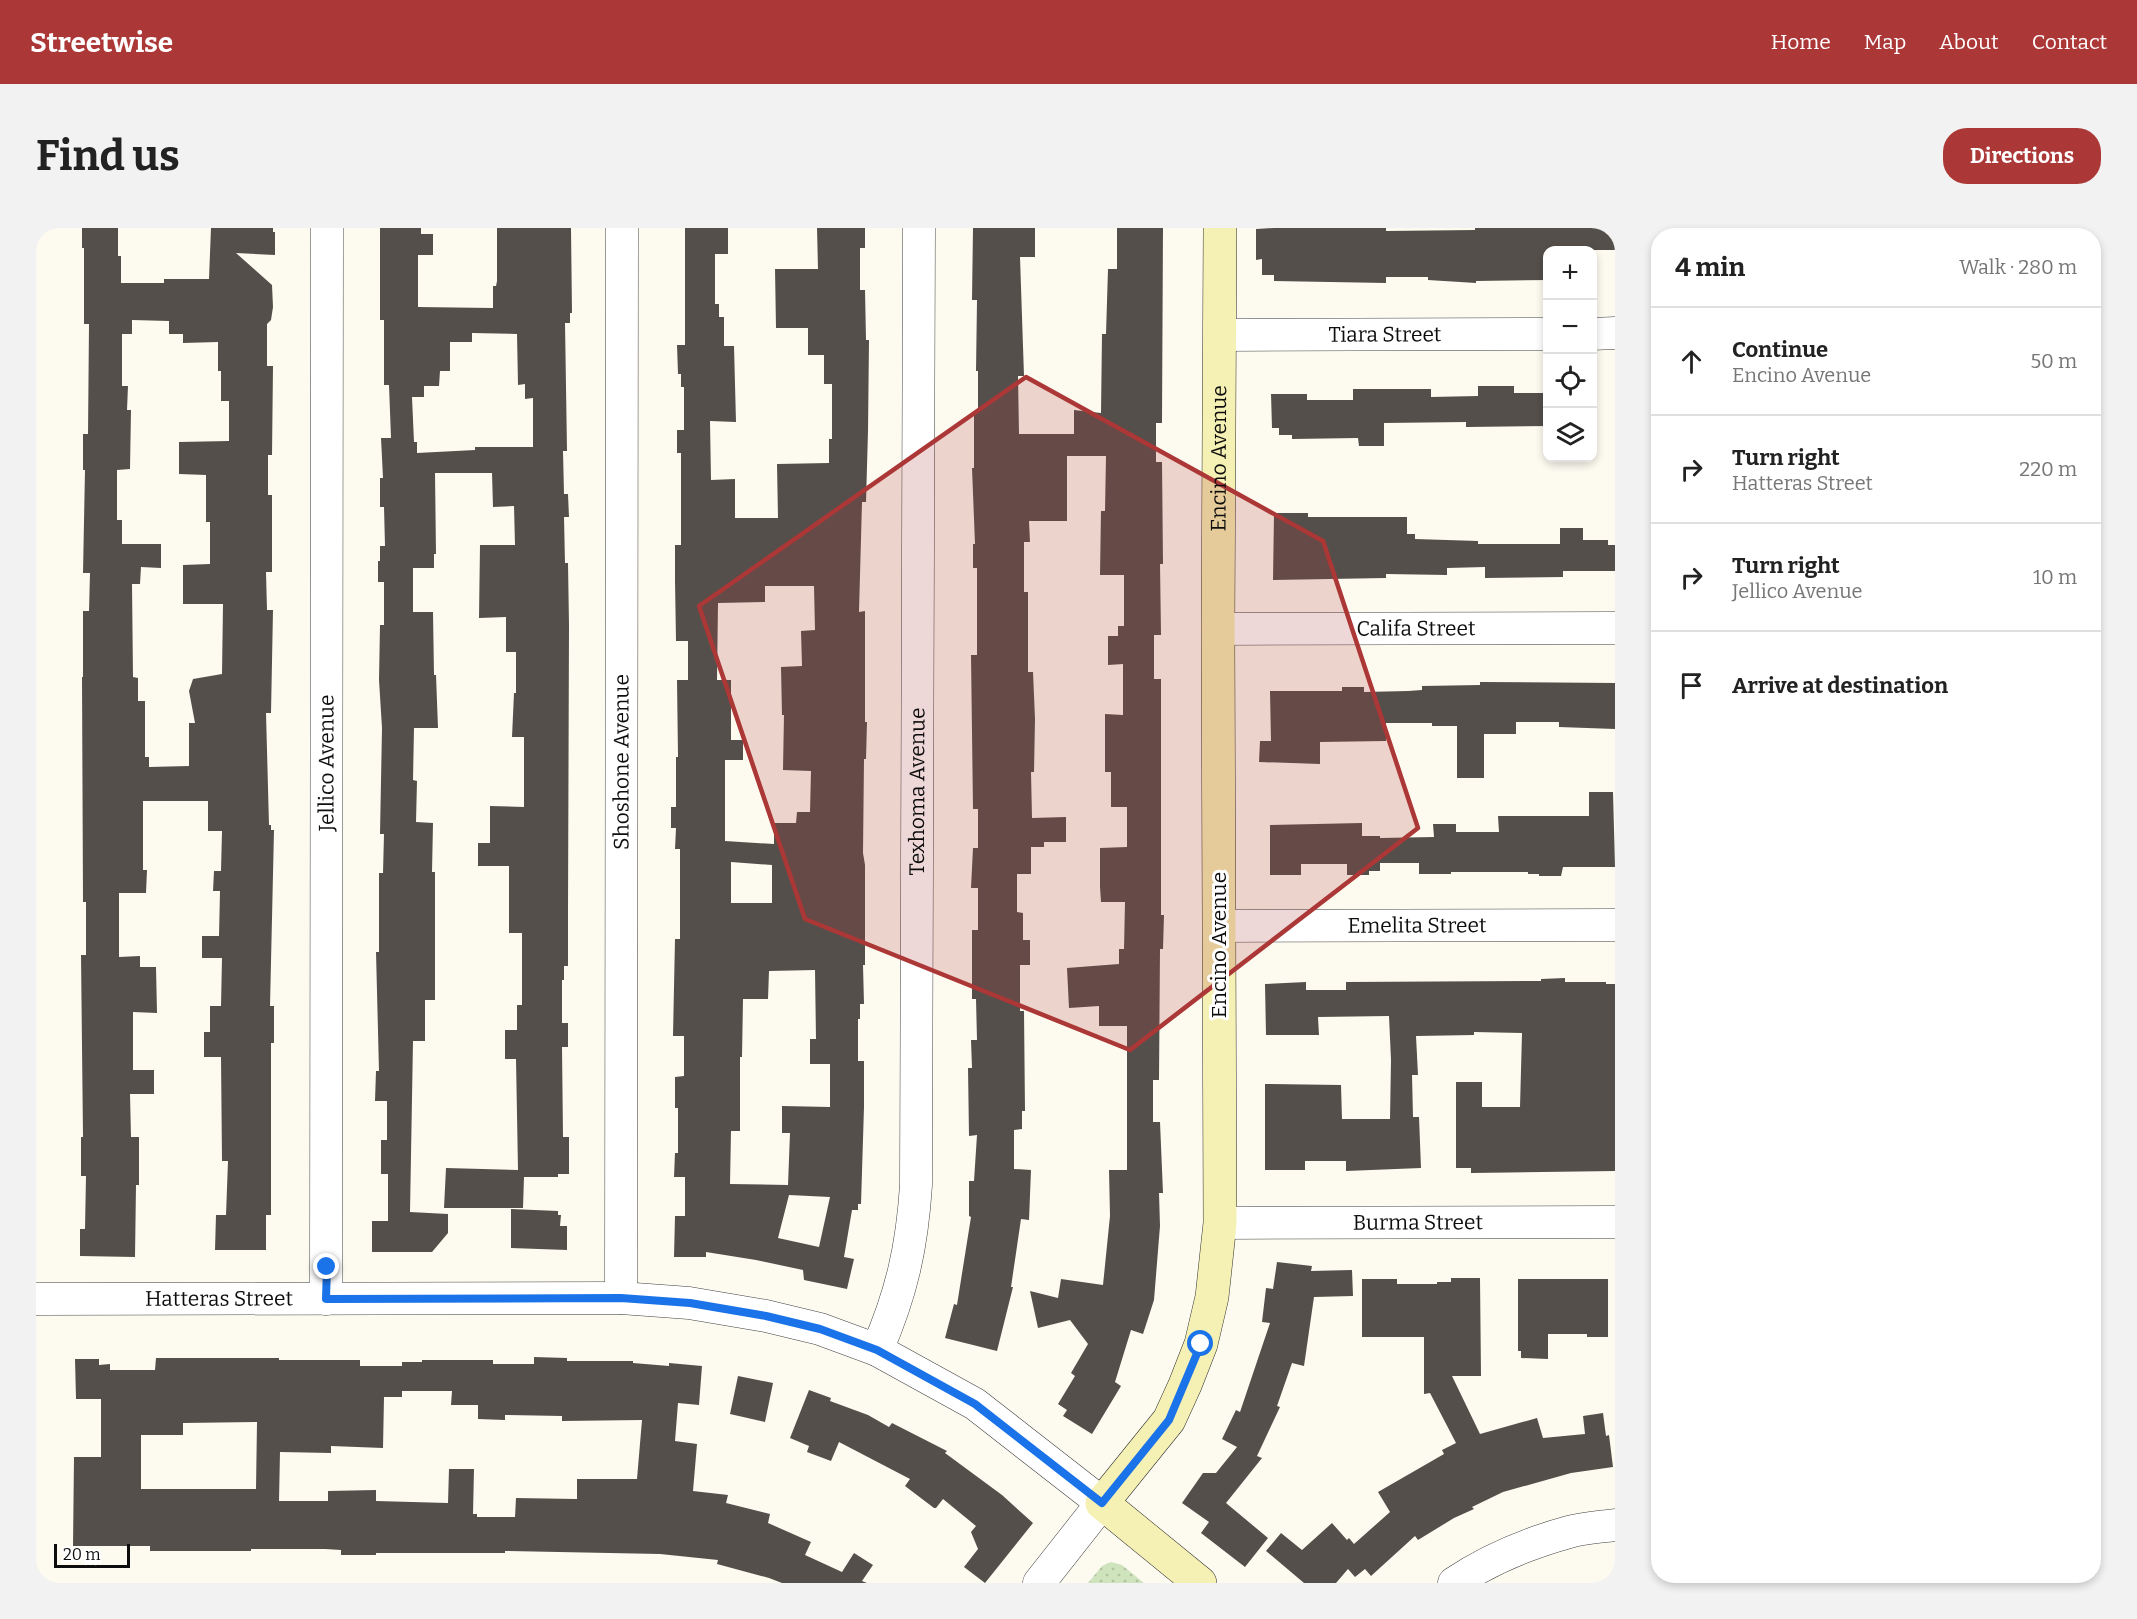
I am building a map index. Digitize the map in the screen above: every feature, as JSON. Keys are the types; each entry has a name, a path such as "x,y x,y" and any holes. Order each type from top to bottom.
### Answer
{"street":[{"name":"Jellico Avenue","path":"326,1299 327,228"},
{"name":"Shoshone Avenue","path":"621,1298 622,228"},
{"name":"Texhoma Avenue","path":"877,1350 891,1318 908,1263 914,1225 916,1185 919,228"},
{"name":"Encino Avenue","path":"1102,1503 1169,1420 1185,1385 1201,1344 1212,1297 1220,1223 1218,629 1220,228"},
{"path":"1597,333 1615,333"},
{"name":"Tiara Street","path":"1221,335 1543,334"},
{"name":"Califa Street","path":"1218,629 1615,628"},
{"name":"Emelita Street","path":"1219,926 1615,925"},
{"name":"Burma Street","path":"1220,1223 1615,1222"},
{"name":"Hatteras Street","path":"36,1299 621,1298 690,1303 766,1316 820,1329 877,1350 975,1404 1102,1503"},
{"path":"1039,1583 1102,1503 1200,1583"},
{"path":"1454,1583 1474,1569 1530,1544 1571,1531 1615,1525"}],"highlighted area":[{"path":"1026,377 1323,541 1418,828 1130,1050 805,919 699,606"}],"green space":[{"path":"1111,1562 1122,1565 1144,1583 1088,1583 1102,1566"}],"building":[{"path":"82,228 118,228 121,283 164,283 164,279 209,279 211,228 273,228 275,232 275,255 236,253 272,285 273,307 271,320 267,324 267,366 273,366 272,455 268,455 268,495 272,495 272,572 266,572 267,610 273,610 271,713 266,713 269,825 271,825 271,830 274,830 270,1006 274,1006 274,1043 271,1043 271,1215 266,1215 266,1250 215,1250 216,1215 226,1215 228,1161 222,1161 221,1057 204,1057 204,1032 210,1032 210,1006 221,1006 222,958 202,958 202,936 219,936 220,891 213,891 214,871 221,871 222,831 208,831 208,801 143,801 143,870 147,870 146,893 119,893 119,957 140,956 140,967 156,967 157,1013 133,1012 133,1070 154,1070 154,1094 130,1094 131,1137 139,1137 135,1257 80,1256 80,1229 85,1229 86,1176 81,1176 81,1137 83,1137 81,955 86,955 86,902 83,902 82,677 83,611 89,611 90,573 83,573 85,470 83,470 83,434 88,434 89,324 84,324 84,248 82,248","holes":["132,320 169,321 169,334 183,334 183,343 218,342 221,401 229,401 229,441 179,442 179,474 206,475 206,522 210,522 210,564 183,565 183,604 223,604 222,674 193,679 189,691 195,723 189,723 189,766 149,767 149,757 145,757 145,701 138,701 138,678 133,677 132,584 140,584 141,567 161,568 161,544 122,544 122,520 117,520 117,470 130,469 131,410 127,410 128,386 122,386 122,334 132,334"]},
{"path":"380,228 421,228 421,234 433,234 433,255 418,255 418,307 493,308 493,286 496,286 497,281 497,228 571,228 572,313 570,313 570,323 565,323 567,451 563,451 564,494 568,494 569,517 564,517 565,563 568,563 569,625 568,966 564,966 564,980 562,980 562,1023 568,1023 568,1047 562,1047 563,1137 569,1137 569,1174 558,1174 558,1177 524,1177 523,1208 444,1208 446,1168 518,1170 516,1059 505,1059 505,1030 517,1030 517,1005 522,1005 522,933 509,933 509,866 478,866 478,843 490,843 490,806 524,807 524,737 512,737 514,693 516,693 516,652 506,652 506,617 479,618 480,545 515,545 514,506 493,507 492,473 435,473 436,554 434,554 434,568 413,568 413,612 433,612 438,728 414,728 413,780 417,781 416,822 433,823 435,1000 425,1000 425,1041 413,1041 410,1212 448,1214 448,1233 432,1252 372,1252 372,1221 388,1221 388,1174 381,1174 381,1140 387,1140 387,1101 375,1101 376,1071 379,1071 376,952 379,952 379,873 383,873 384,834 380,834 382,728 379,680 380,625 384,625 384,582 378,582 378,561 380,561 380,546 385,546 384,507 380,507 380,478 383,478 381,438 391,438 389,385 384,385 384,320 380,320","holes":["472,333 517,334 518,385 525,384 525,399 533,398 533,447 475,447 475,450 417,453 417,442 414,442 412,397 424,397 424,386 439,386 440,371 450,371 450,342 472,342"]},
{"path":"685,228 728,228 728,254 715,254 715,304 719,304 719,317 724,317 724,346 734,346 736,422 710,421 711,480 735,479 735,518 778,518 777,464 829,463 829,439 832,439 832,384 824,384 824,355 808,355 808,328 776,328 775,269 818,269 817,228 865,228 865,248 860,248 860,290 865,290 866,340 869,340 868,431 866,502 862,502 859,612 865,611 865,722 867,722 866,759 864,759 863,853 865,965 863,965 864,1004 860,1004 860,1019 858,1019 858,1061 864,1061 864,1107 861,1204 858,1204 858,1210 852,1210 844,1257 854,1259 847,1289 804,1280 803,1270 756,1260 706,1252 706,1257 674,1257 675,1216 685,1216 685,1177 674,1177 675,1153 678,1153 675,1077 684,1076 684,1036 673,1036 675,939 680,939 680,849 675,849 676,828 671,828 671,807 676,807 677,680 688,680 688,641 676,641 675,581 675,545 681,545 681,453 677,453 677,430 684,430 684,387 681,387 681,374 678,374 677,345 685,345","holes":["765,586 814,586 815,630 801,631 802,666 781,667 782,715 784,715 783,770 811,771 810,812 797,812 796,823 774,823 774,844 725,841 725,760 743,760 743,740 731,740 731,680 717,680 718,603 765,602","731,862 772,865 772,903 731,903","815,970 816,1039 810,1039 810,1064 830,1064 830,1107 782,1106 782,1133 790,1133 788,1185 730,1184 731,1131 740,1131 743,999 768,999 769,971","789,1195 830,1197 819,1247 778,1238"]},
{"path":"973,228 1035,228 1035,257 1020,257 1024,376 1018,376 1019,434 1074,434 1074,410 1101,413 1102,334 1106,334 1108,269 1117,269 1117,228 1163,228 1162,423 1156,423 1156,462 1162,462 1163,564 1160,564 1161,635 1154,635 1154,679 1161,679 1161,915 1164,915 1163,949 1160,949 1159,1080 1153,1080 1153,1122 1160,1122 1163,1193 1159,1193 1160,1226 1154,1300 1143,1334 1131,1330 1115,1382 1121,1386 1092,1434 1063,1416 1067,1410 1058,1404 1075,1376 1071,1373 1088,1344 1070,1320 1038,1328 1030,1291 1058,1298 1061,1279 1103,1285 1110,1216 1109,1170 1127,1170 1127,1026 1099,1026 1099,1006 1069,1008 1067,968 1119,964 1119,949 1124,949 1125,902 1101,902 1100,887 1100,848 1127,847 1127,807 1111,807 1111,772 1105,772 1105,714 1123,715 1123,664 1108,665 1108,636 1118,636 1118,626 1124,626 1124,575 1100,575 1101,511 1105,511 1106,456 1067,456 1067,521 1029,521 1030,542 1024,542 1024,592 1028,592 1028,672 1033,672 1035,719 1034,772 1031,772 1032,818 1066,817 1066,842 1044,842 1044,847 1031,847 1031,874 1017,874 1017,912 1023,913 1023,940 1030,940 1030,965 1020,965 1020,1011 1024,1011 1025,1111 1022,1111 1022,1129 1014,1130 1014,1169 1031,1170 1029,1220 1021,1219 1011,1287 1013,1287 997,1351 945,1338 954,1304 957,1305 971,1217 969,1216 969,1181 974,1181 977,1135 969,1136 968,1068 972,1068 971,1040 977,1040 976,999 972,999 972,930 978,930 978,888 971,888 973,848 978,848 978,809 973,809 971,655 977,655 977,568 973,568 973,544 975,544 972,468 974,468 974,411 978,410 978,371 976,371 977,300 972,300"},
{"path":"1386,228 1386,231 1475,230 1475,228 1615,228 1615,250 1597,250 1597,246 1543,246 1543,280 1476,281 1476,283 1428,280 1428,277 1386,277 1386,283 1274,281 1274,275 1262,275 1262,259 1256,260 1256,229"},
{"path":"1478,386 1514,386 1514,393 1543,393 1543,426 1466,427 1466,422 1384,423 1384,446 1359,446 1358,438 1292,439 1292,435 1279,435 1279,428 1272,428 1271,394 1307,394 1307,400 1353,400 1353,389 1431,389 1431,397 1478,396"},
{"path":"1274,513 1308,513 1308,517 1407,517 1407,534 1415,534 1415,539 1478,541 1478,544 1560,544 1560,528 1583,528 1583,540 1608,540 1608,545 1615,545 1615,571 1563,571 1563,577 1485,578 1485,567 1447,568 1447,575 1386,574 1386,578 1273,580"},
{"path":"1480,682 1615,683 1615,729 1559,727 1559,722 1516,722 1516,734 1484,734 1484,778 1457,778 1457,726 1432,726 1432,723 1386,723 1386,741 1320,742 1320,764 1259,762 1260,741 1271,741 1270,691 1342,691 1342,687 1364,687 1364,692 1408,691 1422,690 1422,686 1480,685"},
{"path":"1589,792 1613,792 1615,867 1563,867 1561,876 1539,876 1539,874 1528,874 1528,872 1419,874 1419,863 1380,863 1380,871 1369,871 1369,875 1347,875 1347,864 1301,864 1301,875 1270,875 1270,825 1362,823 1362,836 1380,836 1380,838 1434,837 1433,824 1456,824 1456,832 1499,832 1498,816 1589,816"},
{"path":"1565,978 1565,982 1615,984 1615,1171 1471,1173 1471,1168 1456,1168 1456,1082 1482,1082 1482,1107 1520,1107 1522,1033 1474,1032 1474,1035 1416,1036 1418,1075 1412,1075 1413,1117 1419,1117 1421,1168 1346,1171 1346,1161 1305,1161 1305,1170 1265,1170 1265,1084 1341,1085 1342,1119 1390,1119 1391,1060 1389,1016 1318,1017 1319,1035 1266,1035 1265,984 1306,982 1306,990 1346,990 1346,982 1541,981 1541,979"},
{"path":"511,1209 558,1211 558,1215 561,1215 560,1226 567,1226 567,1250 511,1248"},
{"path":"1277,1262 1312,1266 1311,1271 1352,1270 1353,1296 1314,1297 1304,1366 1292,1363 1277,1406 1280,1407 1257,1456 1262,1458 1226,1503 1268,1538 1245,1567 1201,1533 1209,1522 1182,1503 1203,1473 1216,1473 1237,1447 1222,1439 1236,1410 1240,1412 1270,1323 1262,1322 1266,1288 1273,1289"},
{"path":"1451,1278 1480,1278 1481,1376 1452,1376 1480,1434 1537,1418 1543,1438 1585,1434 1583,1416 1603,1413 1606,1436 1609,1435 1613,1467 1571,1473 1503,1492 1472,1507 1474,1509 1454,1518 1418,1540 1415,1536 1371,1576 1365,1569 1355,1577 1348,1569 1336,1583 1304,1583 1266,1551 1281,1533 1302,1550 1332,1523 1347,1540 1349,1538 1354,1544 1390,1512 1378,1492 1444,1454 1442,1450 1456,1443 1430,1393 1424,1394 1424,1337 1362,1337 1362,1279 1397,1279 1397,1284 1437,1284 1437,1282 1451,1282"},
{"path":"1518,1279 1608,1279 1608,1337 1587,1337 1587,1334 1548,1334 1548,1359 1521,1358 1521,1351 1518,1351"},
{"path":"534,1357 567,1358 567,1361 633,1361 633,1363 669,1366 669,1363 702,1366 699,1405 678,1403 675,1441 697,1444 693,1491 728,1495 726,1503 770,1514 768,1523 811,1542 805,1555 842,1572 854,1553 873,1565 862,1581 867,1583 782,1583 717,1564 718,1560 660,1554 505,1551 505,1553 341,1555 341,1550 325,1549 150,1551 150,1546 73,1546 74,1457 101,1457 101,1399 76,1399 75,1359 99,1359 99,1365 110,1364 110,1370 155,1370 156,1358 360,1360 360,1366 402,1366 402,1362 422,1362 422,1360 493,1360 493,1364 534,1364","holes":["402,1391 452,1391 451,1405 478,1405 478,1419 505,1420 505,1415 562,1416 562,1421 642,1420 637,1479 577,1479 577,1499 516,1498 515,1517 477,1517 477,1514 473,1514 474,1469 449,1469 448,1503 376,1501 376,1490 328,1491 328,1501 279,1501 280,1452 331,1453 331,1446 383,1448 384,1397 402,1397","257,1422 256,1489 141,1489 141,1435 183,1435 183,1423"]},
{"path":"738,1376 773,1383 765,1422 730,1414"},
{"path":"809,1390 831,1398 830,1401 868,1415 889,1427 892,1423 947,1451 945,1453 1002,1495 1033,1523 985,1583 964,1567 978,1549 971,1532 976,1526 943,1499 934,1508 905,1486 910,1479 839,1442 831,1461 807,1452 809,1446 790,1438"}],"route":[{"path":"327,1267 326,1299 621,1298 690,1303 766,1316 820,1329 877,1350 975,1404 1102,1503 1169,1420 1201,1344"}]}
